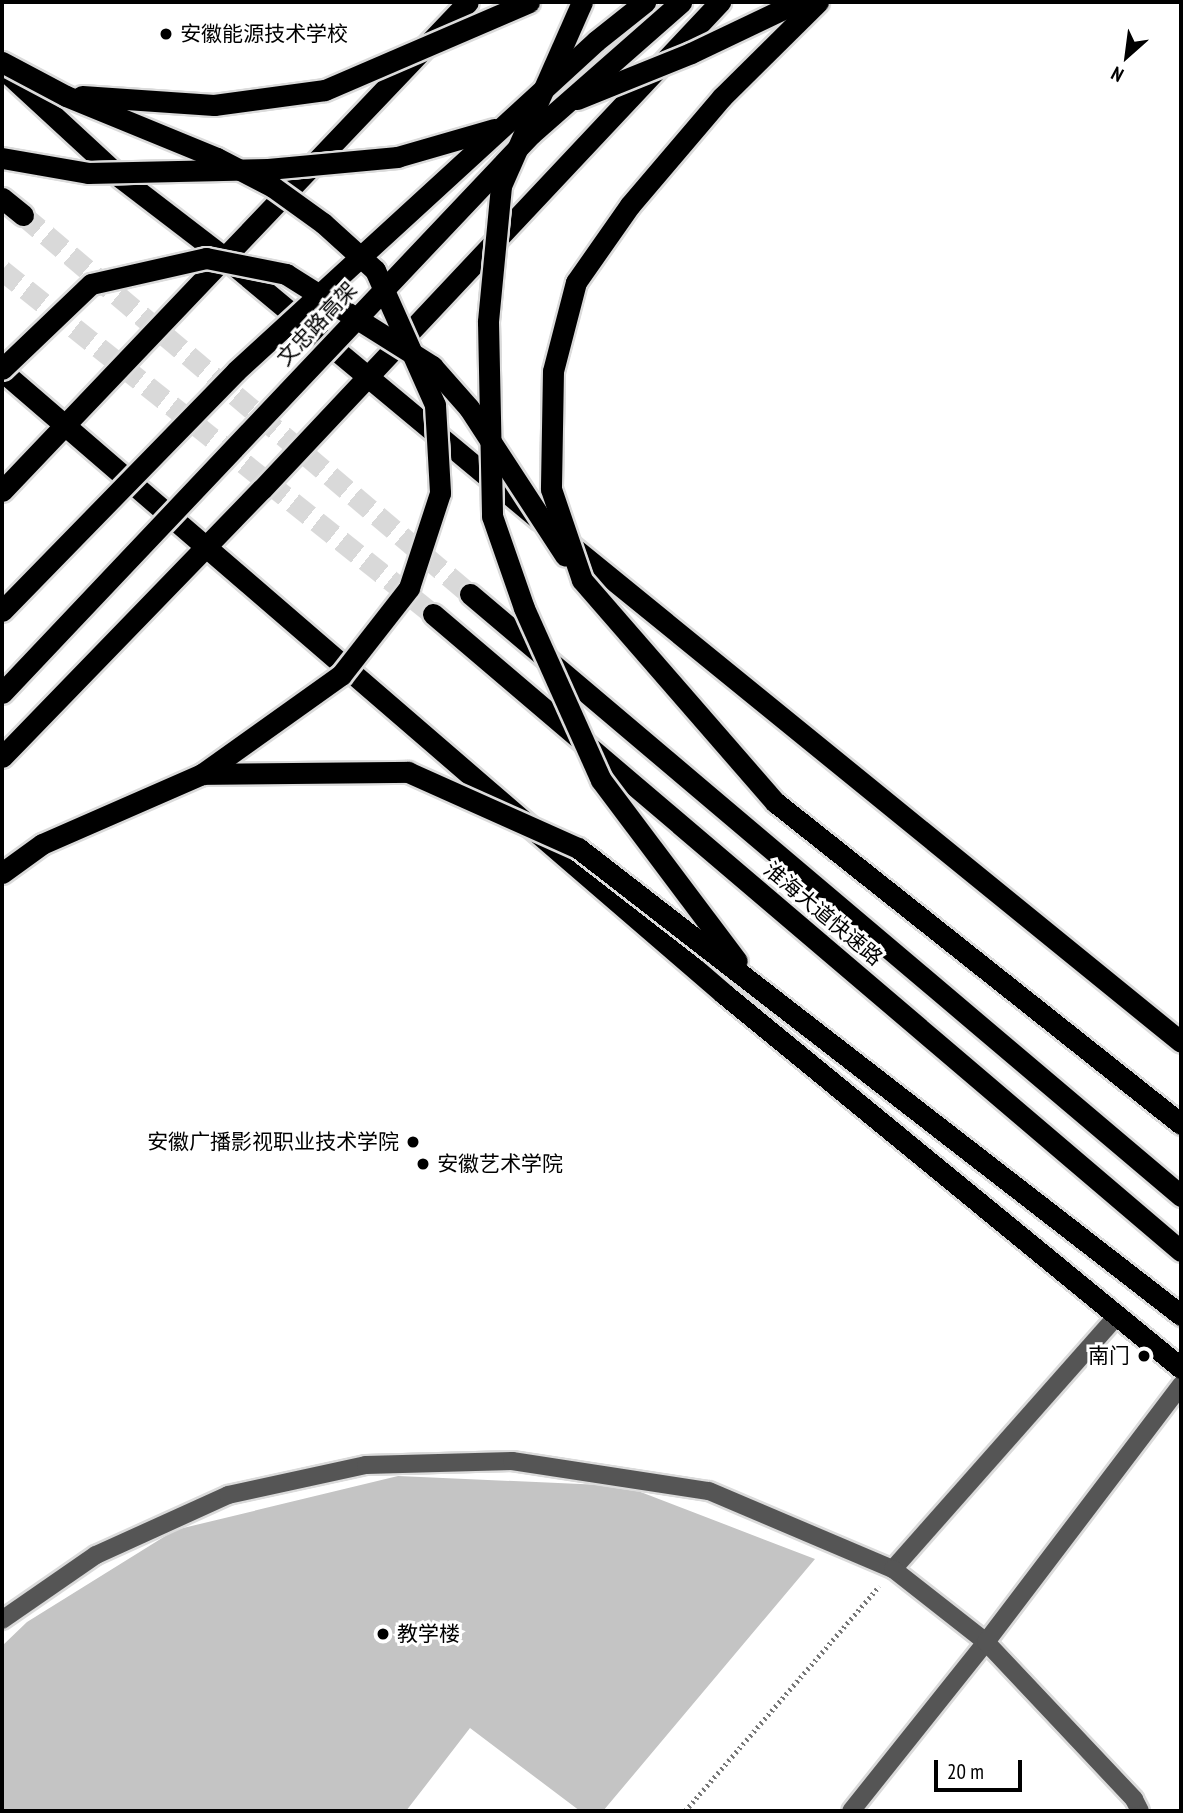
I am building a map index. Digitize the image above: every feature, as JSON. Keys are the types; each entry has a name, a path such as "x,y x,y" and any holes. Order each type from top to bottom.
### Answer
{"highway":[{"path":"2,491 468,2"},
{"path":"66,96 214,105 325,90 529,2"},
{"path":"582,2 501,186 488,322 492,516 524,608 601,780 758,987"},
{"name":"文忠路高架","path":"2,611 236,371 586,50 645,2"},
{"name":"文忠路高架","path":"2,693 530,134 681,2"},
{"path":"2,757 366,378 720,2"},
{"path":"2,158 88,173 268,169 397,157 482,134 605,89 798,2"},
{"path":"582,580 551,489 553,371 576,282 630,205 722,97 818,2"},
{"path":"2,62 66,96 217,158 273,187 323,223 375,270 435,405 440,493 409,588 341,676 202,774 42,844 2,873"},
{"path":"2,68 121,178 224,257 366,378 1181,1042"},
{"path":"2,198 23,215"},
{"path":"1181,1124 775,802 582,580 469,408 432,366 286,274 206,258 91,284 2,370 723,993 1181,1368"},
{"name":"淮海大道快速路","path":"470,594 1181,1196"},
{"name":"淮海大道快速路","path":"433,614 1181,1251"},
{"path":"202,774 408,772 578,848 1181,1315"}],"lane":[{"path":"893,1569 1117,1316"},
{"path":"851,1811 986,1642 1181,1385"},
{"path":"2,1620 96,1555 228,1495 366,1465 512,1461 709,1491 893,1569 986,1642 1134,1799 1140,1811"}],"path":[{"path":"685,1811 893,1569"}],"building":[{"name":"教学楼","path":"398,1476 625,1486 815,1559 603,1811 580,1811 470,1728 406,1811 2,1811 2,1646 27,1622 175,1530"}],"tunnel":[{"path":"23,215 470,594"},
{"path":"2,270 433,614"}],"place":[{"name":"安徽能源技术学校","path":"166,34"},
{"name":"安徽广播影视职业技术学院","path":"413,1142"},
{"name":"安徽艺术学院","path":"423,1164"},
{"name":"南门","path":"1144,1356"},
{"name":"教学楼","path":"383,1634"}]}
